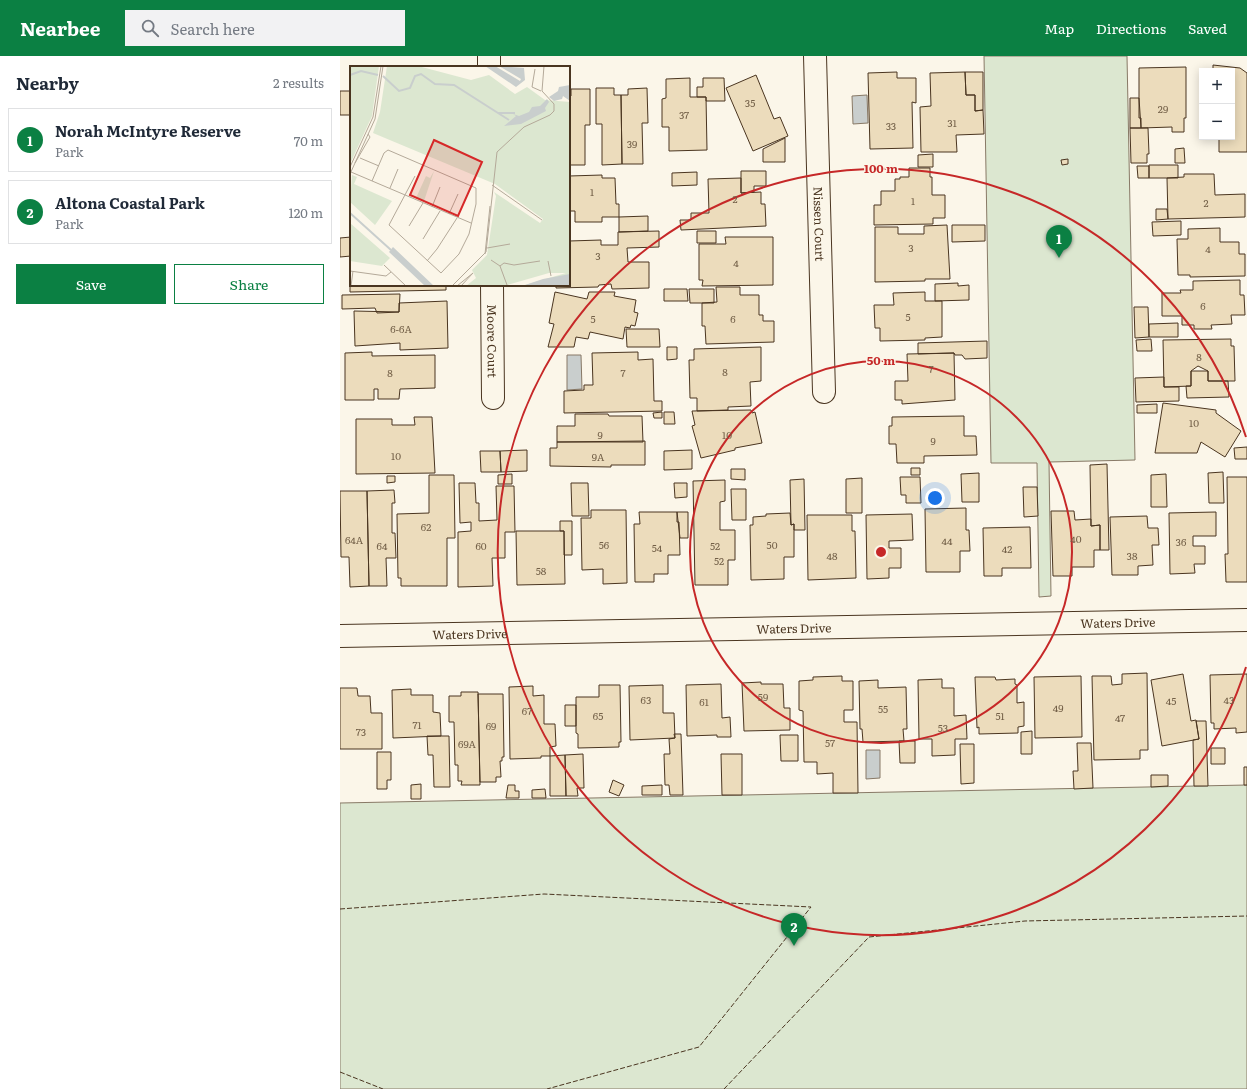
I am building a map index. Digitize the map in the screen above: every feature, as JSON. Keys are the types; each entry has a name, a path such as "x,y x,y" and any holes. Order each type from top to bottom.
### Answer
{"street":[{"name":"Nissen Court","path":"815,56 824,392"},
{"name":"Moore Court","path":"492,286 493,398"},
{"name":"Waters Drive","path":"340,636 1247,620"}],"green space":[{"path":"984,56 1127,56 1135,460 1049,462 1051,596 1039,597 1037,463 991,463"},
{"path":"1247,785 1247,1089 340,1089 340,803"}],"shaded area":[{"path":"867,95 868,123 853,124 852,96"},
{"path":"567,355 581,355 582,389 567,390"},
{"path":"866,750 880,750 880,778 866,779"}],"building":[{"path":"1213,65 1240,68 1247,73 1247,152 1219,152 1219,140 1235,140 1235,68 1213,68"},
{"path":"1186,67 1186,118 1184,118 1184,132 1172,132 1172,127 1141,128 1141,118 1139,118 1139,68"},
{"path":"897,72 897,78 916,78 916,103 912,102 913,148 870,149 868,73"},
{"path":"965,72 966,95 975,95 975,111 983,110 984,134 956,135 957,152 921,152 920,107 931,106 930,73"},
{"path":"965,72 983,72 983,110 975,111 975,95 966,95"},
{"path":"756,75 774,119 780,117 788,136 753,151 726,88"},
{"path":"690,78 690,97 706,97 707,150 669,151 669,127 662,127 662,99 666,98 666,79"},
{"path":"703,78 724,78 725,101 706,101 706,97 697,97 697,87 703,87"},
{"path":"596,88 614,88 614,95 621,95 622,164 602,165 602,124 596,124"},
{"path":"647,88 648,123 642,123 643,164 622,164 621,95 628,95 628,89"},
{"path":"571,89 590,89 590,125 585,125 585,165 570,165"},
{"path":"340,91 350,91 350,115 340,115"},
{"path":"1130,98 1139,98 1141,128 1130,128"},
{"path":"1130,128 1148,128 1149,154 1147,154 1147,163 1131,163"},
{"path":"785,138 785,162 763,162 763,149"},
{"path":"1184,148 1185,163 1175,163 1175,149"},
{"path":"933,154 933,167 918,167 918,155"},
{"path":"1068,159 1068,164 1062,165 1061,160"},
{"path":"1149,165 1178,165 1178,178 1149,178"},
{"path":"1137,166 1149,166 1149,178 1138,178"},
{"path":"909,168 930,168 930,177 932,177 932,195 945,195 945,218 933,218 933,224 874,225 874,205 881,205 881,191 895,191 895,179 900,179 900,177 909,177"},
{"path":"741,171 766,171 766,186 754,186 754,192 741,193"},
{"path":"697,172 697,185 672,186 672,173"},
{"path":"1184,174 1214,174 1215,195 1245,194 1245,217 1168,219 1167,178 1184,177"},
{"path":"602,175 602,178 615,178 616,204 619,204 619,217 602,217 602,222 575,222 575,211 570,211 570,176"},
{"path":"741,178 741,193 761,192 761,204 765,204 766,226 681,230 680,220 691,220 691,213 709,213 708,179"},
{"path":"1156,209 1167,209 1168,219 1156,220"},
{"path":"648,216 648,231 619,232 619,217"},
{"path":"1181,221 1181,235 1153,236 1152,222"},
{"path":"947,225 950,279 875,282 875,227 898,227 898,234 924,234 924,226"},
{"path":"952,225 985,225 985,241 952,242"},
{"path":"1220,228 1220,242 1239,242 1239,254 1245,254 1245,276 1190,277 1190,275 1178,275 1177,239 1188,239 1188,229"},
{"path":"659,231 659,247 627,248 628,262 649,262 649,288 612,289 611,284 599,285 598,287 556,288 556,286 570,286 570,241 601,240 601,245 618,245 618,232"},
{"path":"697,231 716,231 716,243 697,243"},
{"path":"350,237 350,256 340,257 340,238"},
{"path":"725,237 773,237 773,285 702,286 703,280 699,280 699,244 726,244"},
{"path":"1240,280 1240,295 1244,295 1245,315 1231,315 1232,324 1211,325 1212,329 1194,329 1194,325 1182,325 1182,316 1162,316 1162,293 1181,293 1180,290 1193,290 1193,281"},
{"path":"958,283 958,286 969,285 969,300 935,301 935,284"},
{"path":"350,286 446,286 446,290 350,292"},
{"path":"716,287 740,287 740,295 759,295 759,315 763,315 763,321 774,321 774,342 706,344 705,326 702,326 702,303 717,302"},
{"path":"664,289 687,289 688,301 664,301"},
{"path":"689,289 714,289 714,303 690,303"},
{"path":"555,292 587,299 589,292 615,292 614,296 636,300 634,312 638,313 635,326 631,325 630,328 625,327 623,339 590,332 588,339 576,337 574,347 548,347 554,324 549,323"},
{"path":"925,292 925,301 942,301 942,337 925,338 925,340 880,341 880,328 875,328 874,305 894,305 893,293"},
{"path":"400,294 399,312 377,313 375,308 342,309 342,295"},
{"path":"447,301 448,348 400,350 400,343 355,346 354,311 399,312 399,303"},
{"path":"1134,307 1148,307 1149,337 1135,338"},
{"path":"1178,323 1178,337 1149,337 1149,324"},
{"path":"626,329 659,329 660,347 627,347"},
{"path":"1151,339 1152,351 1137,351 1136,340"},
{"path":"1231,339 1231,346 1234,346 1235,381 1208,381 1208,371 1198,366 1191,371 1191,386 1164,387 1163,340"},
{"path":"987,341 987,358 965,359 962,355 955,355 954,353 918,354 918,343"},
{"path":"667,347 677,347 677,359 667,360"},
{"path":"761,347 761,381 750,382 751,406 728,407 728,410 697,411 697,398 690,398 689,360 694,360 694,349"},
{"path":"372,352 372,356 435,355 435,388 400,389 399,399 378,399 378,389 374,389 374,400 345,400 345,353"},
{"path":"638,352 638,360 653,359 654,401 662,401 662,411 564,413 564,391 584,390 584,385 593,385 592,353"},
{"path":"954,353 955,400 902,404 902,400 895,400 895,381 908,381 907,354"},
{"path":"1191,371 1208,371 1208,381 1228,381 1229,397 1187,398 1186,386 1191,386"},
{"path":"1164,377 1164,387 1179,387 1179,401 1136,402 1135,378"},
{"path":"1163,403 1216,410 1216,413 1241,431 1225,457 1201,442 1197,453 1155,453"},
{"path":"1157,404 1157,413 1137,413 1137,405"},
{"path":"751,410 752,413 755,412 762,443 735,448 735,450 701,458 692,426 695,425 692,411"},
{"path":"662,412 662,418 654,418 653,413"},
{"path":"664,412 674,412 675,424 664,424"},
{"path":"575,414 642,416 643,442 557,442 557,426 575,426"},
{"path":"964,416 964,436 976,436 977,455 924,456 924,463 897,463 896,444 889,444 889,426 892,426 892,417"},
{"path":"414,417 432,417 435,473 356,474 356,419 392,419 392,425 415,425"},
{"path":"645,441 645,465 611,465 611,467 550,466 550,448 557,448 557,442"},
{"path":"1247,447 1247,459 1235,459 1234,448"},
{"path":"527,450 527,471 501,472 500,451"},
{"path":"692,450 692,469 664,470 664,451"},
{"path":"480,451 500,451 501,472 481,472"},
{"path":"1107,464 1109,550 1100,550 1100,525 1091,526 1090,465"},
{"path":"911,468 920,468 920,475 911,475"},
{"path":"731,469 745,469 745,480 731,479"},
{"path":"1223,472 1224,503 1209,503 1208,473"},
{"path":"979,473 979,502 962,502 961,474"},
{"path":"512,474 512,484 498,484 498,475"},
{"path":"1166,474 1167,507 1151,507 1151,475"},
{"path":"429,475 454,475 455,538 447,538 447,586 401,586 401,578 398,578 397,514 429,513"},
{"path":"387,476 395,476 395,482 387,483"},
{"path":"900,477 920,477 921,503 906,503 906,495 901,495"},
{"path":"1227,477 1247,477 1247,582 1226,582 1225,554 1228,554"},
{"path":"862,478 862,513 846,513 846,479"},
{"path":"804,479 805,530 794,530 794,524 791,525 790,480"},
{"path":"725,480 725,501 720,502 720,530 735,530 735,560 728,560 728,585 695,585 693,481"},
{"path":"459,483 475,483 476,503 479,503 479,521 497,520 496,486 514,486 515,532 505,532 505,558 492,558 493,586 458,587 458,532 471,531 471,522 460,523"},
{"path":"571,483 588,483 589,516 572,516"},
{"path":"674,483 687,483 687,497 675,498"},
{"path":"1023,487 1037,487 1038,516 1024,517"},
{"path":"731,489 746,489 746,520 732,520"},
{"path":"394,490 395,503 392,503 392,533 395,533 396,558 386,558 387,586 369,586 367,491"},
{"path":"340,491 367,491 369,586 350,587 349,557 341,557"},
{"path":"966,508 966,530 969,530 970,551 960,551 960,572 926,572 925,509"},
{"path":"591,510 626,510 627,583 603,584 603,569 582,570 581,518 591,518"},
{"path":"1051,511 1074,511 1075,520 1091,519 1091,526 1100,525 1100,550 1094,550 1094,567 1072,567 1072,576 1053,576"},
{"path":"639,512 677,512 677,522 679,522 680,555 668,555 668,574 654,574 654,582 635,582 634,524 640,524"},
{"path":"677,512 688,512 688,538 680,538"},
{"path":"1216,512 1216,536 1193,536 1193,546 1205,546 1205,564 1194,564 1195,573 1170,574 1169,513"},
{"path":"790,513 791,525 794,524 794,557 784,557 784,579 751,580 750,525 753,525 753,517 766,516 766,514"},
{"path":"912,514 913,540 889,541 889,548 901,548 901,568 889,568 889,578 867,579 866,515"},
{"path":"807,515 852,515 852,531 855,531 856,578 808,580"},
{"path":"1147,516 1148,528 1158,528 1159,545 1152,545 1153,565 1138,566 1138,575 1112,575 1110,517"},
{"path":"560,521 572,521 572,555 564,555 564,531 560,531"},
{"path":"1030,527 1031,568 1002,568 1002,576 984,576 983,528"},
{"path":"516,531 564,531 565,584 517,585"},
{"path":"1147,673 1148,750 1140,750 1140,759 1094,760 1092,676 1111,676 1112,685 1122,684 1122,674"},
{"path":"1183,674 1191,721 1196,720 1199,739 1162,746 1151,680"},
{"path":"1247,674 1247,732 1236,733 1236,728 1214,729 1214,723 1211,723 1210,675"},
{"path":"842,676 842,681 853,681 853,710 844,710 844,722 857,722 858,793 833,793 833,773 817,774 817,762 804,762 803,711 799,710 799,681 813,680 813,677"},
{"path":"1081,676 1082,737 1035,738 1034,677"},
{"path":"975,677 995,677 996,680 1015,679 1015,684 1017,685 1017,703 1024,702 1024,726 1018,727 1018,733 979,734 979,727 977,728"},
{"path":"942,679 942,688 954,688 954,716 966,715 967,739 955,739 955,755 932,756 932,739 919,739 918,680"},
{"path":"878,680 878,688 906,687 907,729 903,729 904,741 863,742 862,729 860,729 859,681"},
{"path":"761,682 761,684 783,684 784,708 790,708 790,730 744,731 742,683"},
{"path":"721,684 722,718 730,717 731,737 717,737 717,735 687,736 686,685"},
{"path":"599,685 620,685 621,742 619,742 619,747 578,748 578,734 576,733 576,697 599,697"},
{"path":"663,685 663,713 674,713 675,738 630,740 629,686"},
{"path":"533,686 533,696 544,695 544,724 555,724 556,746 550,747 550,756 541,756 541,758 510,759 509,687"},
{"path":"340,688 357,688 358,696 370,696 371,713 382,713 382,749 340,749"},
{"path":"411,689 411,695 433,695 433,712 440,713 441,736 393,738 392,690"},
{"path":"461,692 478,692 480,785 461,785 462,781 458,781 458,765 455,765 454,722 449,722 449,696 461,696"},
{"path":"478,694 503,694 504,757 502,757 502,761 500,761 501,777 496,777 496,782 480,782"},
{"path":"565,705 576,705 576,726 565,726"},
{"path":"1196,721 1206,721 1208,786 1194,786 1193,740 1199,739"},
{"path":"1032,731 1032,754 1021,754 1021,732"},
{"path":"674,734 681,734 683,795 670,795 669,785 665,785 664,754 670,754 669,739 675,738"},
{"path":"780,735 798,735 798,761 781,761"},
{"path":"427,736 449,736 450,787 434,787 433,755 428,755"},
{"path":"899,741 915,741 915,763 900,763"},
{"path":"1077,743 1091,743 1093,788 1074,789 1073,771 1078,771"},
{"path":"960,744 974,744 974,783 961,784"},
{"path":"1211,748 1225,748 1225,764 1211,764"},
{"path":"377,752 391,752 391,780 387,780 387,789 377,789"},
{"path":"583,754 584,788 577,788 578,796 566,796 565,755"},
{"path":"721,754 742,754 742,795 722,795"},
{"path":"565,755 566,796 550,796 550,756"},
{"path":"1244,767 1247,767 1247,785 1244,785"},
{"path":"1151,775 1168,775 1168,786 1151,787"},
{"path":"613,780 624,785 619,796 609,792"},
{"path":"421,784 421,799 411,799 411,785"},
{"path":"508,785 515,785 515,791 519,791 519,798 506,798"},
{"path":"662,785 662,795 642,795 642,786"},
{"path":"545,789 546,798 532,798 532,790"}],"fence":[{"path":"340,909 544,894 811,907 699,1047 547,1089"},
{"path":"724,1089 869,937 1025,921 1247,916"},
{"path":"340,1072 383,1089"}],"place":[{"name":"Norah McIntyre Reserve","path":"1059,258"},
{"name":"Altona Coastal Park","path":"794,946"}]}
